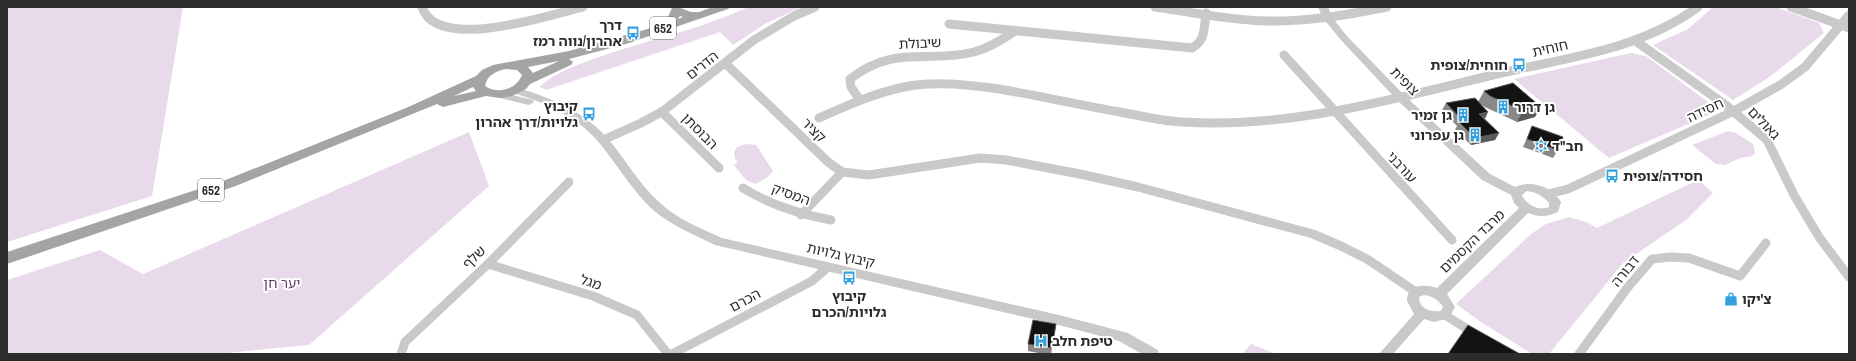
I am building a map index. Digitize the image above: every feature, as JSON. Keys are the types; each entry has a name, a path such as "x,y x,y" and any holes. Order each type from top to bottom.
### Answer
{"main road":[{"name":"652","path":"7,258 228,184 411,111 480,80 492,69 504,65 554,60 670,26 724,7"},
{"path":"670,26 674,8 690,16 702,15"},
{"name":"652","path":"411,111 491,93 514,90 526,81 602,47"},
{"path":"516,65 527,71 528,74 526,81"},
{"path":"480,80 479,87 491,93"}],"street":[{"path":"422,7 439,26 463,31 488,28 583,7"},
{"name":"הדרים","path":"603,140 662,112 765,32 788,18 815,7"},
{"path":"1155,7 1259,20 1328,18 1387,7"},
{"name":"צופית","path":"1323,7 1328,18 1343,37 1401,98 1486,177 1516,193"},
{"name":"חוחית","path":"1401,98 1637,42 1686,17 1698,7"},
{"path":"1791,7 1849,28"},
{"path":"949,24 1192,48 1199,45 1203,39 1206,13"},
{"name":"חסידה","path":"1548,194 1568,189 1734,111 1803,68 1825,45 1849,15"},
{"name":"שיבולת","path":"860,100 851,87 850,79 860,69 873,62 894,58 969,53 986,48 1015,31"},
{"name":"גאולים","path":"1637,42 1734,111 1767,140 1794,195 1819,237 1849,277"},
{"name":"עורבני","path":"1284,55 1334,112 1452,240"},
{"name":"קציר","path":"725,63 828,162 842,172"},
{"path":"818,118 860,100 894,89 931,84 983,86 1182,122 1236,123 1334,112 1401,98"},
{"name":"קיבוץ גלויות","path":"514,90 533,95 586,123 603,140 655,205 672,218 719,242 1073,324 1123,338 1153,354"},
{"name":"קיבוץ גלויות","path":"491,93 564,111"},
{"name":"הבוסתן","path":"662,112 719,168"},
{"path":"802,215 842,172 869,175 944,162 980,158 1006,160 1080,174 1298,230 1336,242 1360,253 1383,267 1416,292"},
{"name":"שלף","path":"401,354 405,342 488,264 569,182"},
{"name":"המסיק","path":"743,188 774,205 802,215 831,220"},
{"path":"1521,188 1531,188 1548,194 1555,202 1555,206 1551,212 1540,213 1526,208 1519,202 1516,193 1521,188"},
{"name":"מרבד הקסמים","path":"1439,294 1526,208"},
{"name":"דבורה","path":"1579,354 1628,287 1652,259 1670,257 1689,258 1740,276 1766,243"},
{"name":"מגל","path":"488,264 593,296 637,315 668,354"},
{"name":"הכרם","path":"672,354 812,281 828,268"},
{"path":"1445,315 1449,307 1444,298 1439,294 1424,290 1416,292 1412,300 1413,304 1422,313 1432,317 1445,315 1482,339"},
{"path":"1385,354 1422,313"}],"green space":[{"path":"7,7 183,7 152,196 7,242"},
{"path":"749,7 801,7 765,24 733,45 720,32 546,90 540,87 551,78 590,60 697,27"},
{"path":"1713,7 1776,7 1819,23 1824,33 1771,76 1733,100 1653,45 1688,29"},
{"path":"1631,53 1646,56 1712,105 1714,108 1711,114 1609,158 1514,79"},
{"path":"1728,131 1736,133 1753,144 1755,153 1752,156 1740,158 1725,165 1716,164 1692,145"},
{"name":"יער חן","path":"469,132 489,186 309,345 216,354 7,354 7,280 100,250 143,274"},
{"path":"745,144 756,145 773,171 768,177 756,184 746,180 734,165 738,162 735,159 734,152 737,147"},
{"path":"1698,180 1713,193 1686,220 1623,263 1549,354 1532,354 1481,322 1456,304 1531,234 1546,224 1569,217 1586,222 1597,228"},
{"path":"1251,344 1276,354 1242,354"}],"building":[{"path":"1513,83 1541,107 1523,111 1490,96 1484,91"},
{"path":"1475,98 1488,112 1479,114 1499,133 1475,138 1459,122 1463,121 1446,103"},
{"path":"1532,126 1563,137 1558,150 1527,139"},
{"name":"טיפת חלב","path":"1033,320 1056,324 1052,348 1028,344"},
{"path":"1468,325 1520,354 1448,354"}],"place":[{"name":"דרך אהרון/נווה רמז","path":"633,33"},
{"name":"חוחית/צופית","path":"1519,65"},
{"name":"גן דרור","path":"1503,107"},
{"name":"קיבוץ גלויות/דרך אהרון","path":"589,114"},
{"name":"גן זמיר","path":"1463,115"},
{"name":"גן עפרוני","path":"1475,135"},
{"name":"חב\"ד","path":"1541,146"},
{"name":"חסידה/צופית","path":"1612,176"},
{"name":"קיבוץ גלויות/הכרם","path":"849,278"},
{"name":"צ'יקו","path":"1731,299"},
{"name":"טיפת חלב","path":"1041,341"}]}
